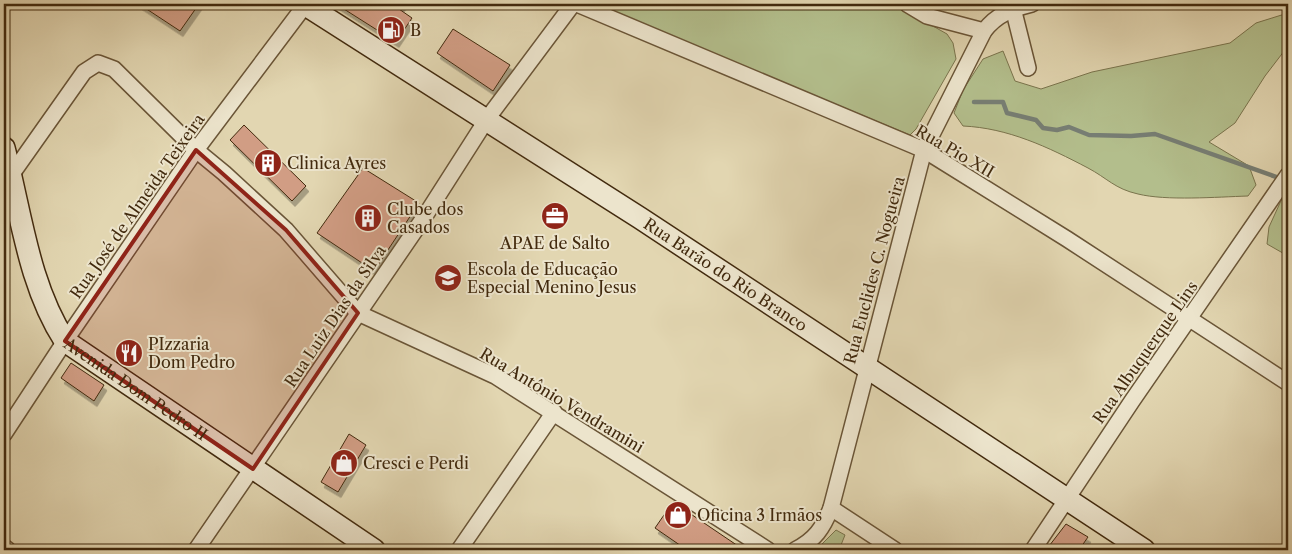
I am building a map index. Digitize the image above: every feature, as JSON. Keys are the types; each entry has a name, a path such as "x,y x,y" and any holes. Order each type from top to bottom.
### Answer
{"main road":[{"name":"Rua Barão do Rio Branco","path":"305,4 487,119 867,366 1144,550"},
{"name":"Avenida Dom Pedro II","path":"4,148 8,181 39,288 50,317 65,341 374,550"}],"street":[{"name":"Rua José de Almeida Teixeira","path":"4,434 65,341 196,150 305,4"},
{"name":"Rua Luiz Dias da Silva","path":"196,550 425,216 487,119 575,4"},
{"name":"Rua Pio XII","path":"575,4 924,150 1190,318 1288,383"},
{"path":"907,4 927,16 984,31"},
{"name":"Rua Euclides C. Nogueira","path":"795,550 808,544 823,529 831,508 924,150 984,31 993,19 1012,6 1032,4"},
{"path":"1012,6 1028,68"},
{"name":"Rua Antônio Vendramini","path":"8,181 84,72 98,63 114,69 196,150 286,230 358,313 495,376 768,550"},
{"name":"Rua Albuquerque Lins","path":"1033,550 1288,175"},
{"path":"459,550 554,412"},
{"path":"831,508 895,550"},
{"path":"4,547 8,550"}],"highlighted area":[{"path":"196,150 286,230 358,313 253,469 65,341"}],"green space":[{"path":"594,4 894,4 947,34 953,43 956,59 916,129 910,135"},
{"path":"1288,13 1288,46 1265,76 1235,123 1209,142 1249,166 1256,185 1248,196 1177,198 1149,196 1130,192 1073,160 1043,146 996,130 963,126 954,113 963,90 983,59 1003,51 1015,81 1041,89 1092,72 1230,43 1256,23"},
{"path":"1288,189 1288,256 1267,244 1269,227"},
{"path":"836,530 845,535 839,550 816,550"}],"building":[{"path":"139,4 199,4 180,31"},
{"name":"B","path":"336,4 403,4 399,9 412,18 396,42"},
{"path":"453,29 510,65 493,91 437,53"},
{"name":"Clinica Ayres","path":"244,125 306,186 292,201 230,140"},
{"name":"Clube dos Casados","path":"363,168 419,203 374,271 317,233"},
{"path":"71,363 104,385 94,401 61,378"},
{"name":"Cresci e Perdi","path":"349,434 366,445 338,492 321,482"},
{"name":"Oficina 3 Irmãos","path":"673,502 744,550 687,550 655,528"},
{"path":"1066,524 1088,537 1079,550 1046,550"}],"waterway":[{"path":"974,102 1003,102 1007,113 1036,120 1043,128 1057,130 1069,127 1089,135 1131,136 1155,134 1282,179"}],"place":[{"name":"B","path":"391,30"},
{"name":"Clinica Ayres","path":"268,163"},
{"name":"APAE de Salto","path":"555,216"},
{"name":"Clube dos Casados","path":"368,218"},
{"name":"Escola de Educação Especial Menino Jesus","path":"448,278"},
{"name":"PIzzaria Dom Pedro","path":"129,353"},
{"name":"Cresci e Perdi","path":"344,463"},
{"name":"Oficina 3 Irmãos","path":"678,515"}]}
